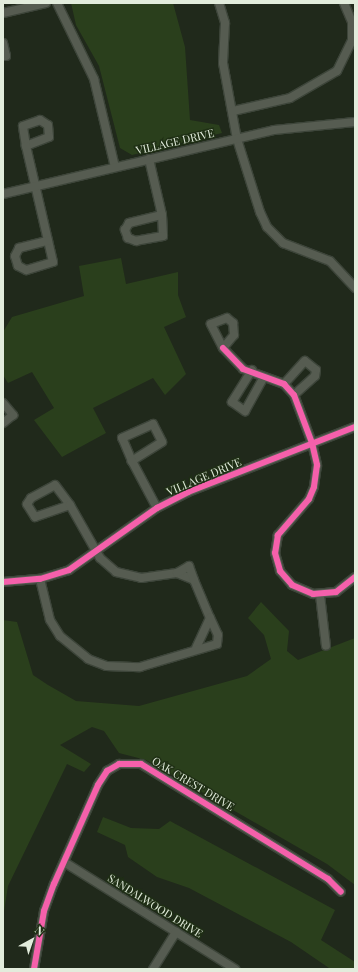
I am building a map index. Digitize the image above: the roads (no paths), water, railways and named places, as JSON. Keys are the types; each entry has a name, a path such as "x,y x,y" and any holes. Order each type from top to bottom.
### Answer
{"street":[{"path":"3,13 46,3"},
{"path":"57,3 94,79 116,167"},
{"path":"219,3 225,23 223,64 233,111 237,139 267,227 292,248 330,261 355,288"},
{"path":"233,111 290,98 337,71 352,40 352,22 344,3"},
{"path":"3,43 6,56 3,56"},
{"name":"VILLAGE DRIVE","path":"3,194 35,184 116,167 274,130 355,122"},
{"path":"26,146 53,262 26,270 18,266 15,256 19,248 48,241"},
{"path":"149,159 162,215 165,232 160,238 136,241 126,234 129,223 162,215"},
{"path":"223,348 231,360 264,377 284,384 294,395 312,443 317,465 312,493 282,526 275,553 280,571 288,582 299,590 320,595 340,590 355,577"},
{"path":"284,384 305,361 316,370 315,376 294,395"},
{"path":"252,370 232,402 245,411 264,377"},
{"path":"3,403 13,415 3,423"},
{"path":"132,461 162,442 153,424 122,438 132,461 157,508"},
{"name":"VILLAGE DRIVE","path":"3,582 40,579 69,570 97,552 157,508 188,492 355,427"},
{"path":"40,579 47,611 56,630 73,649 92,661 118,668 140,667 196,648 217,644 218,635 194,580 177,573 129,576 107,566 97,552 70,505 55,484 31,498 27,504 35,517 70,505"},
{"path":"320,595 326,646"},
{"path":"196,648 210,618"},
{"name":"OAK CREST DRIVE","path":"34,969 44,911 102,776 113,767 134,762 328,879 341,892"},
{"name":"SANDALWOOD DRIVE","path":"64,862 235,969"},
{"path":"153,969 176,932"}]}
